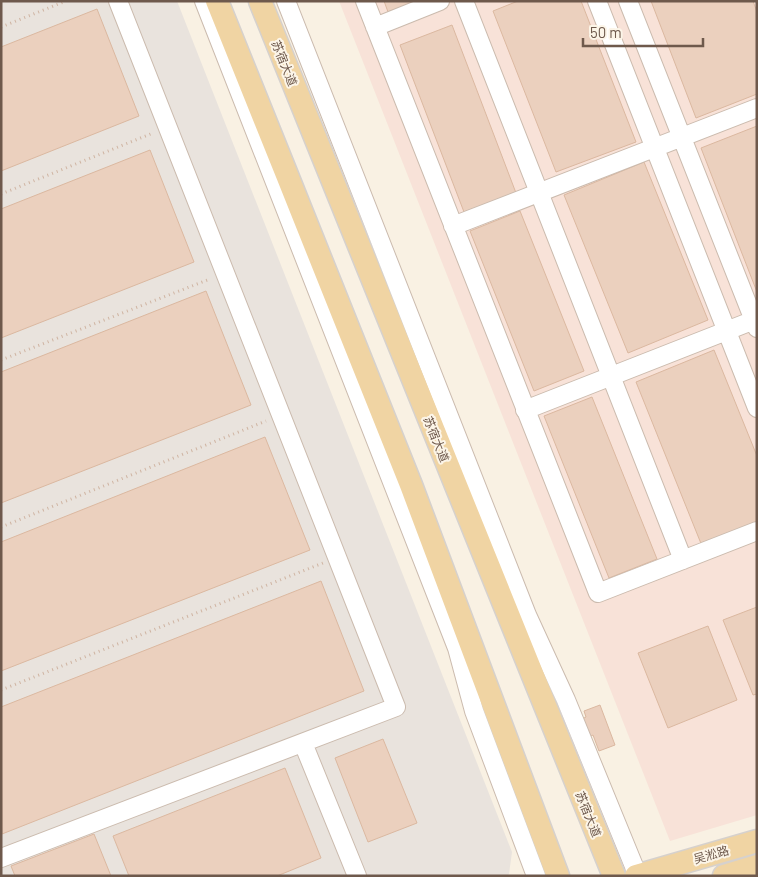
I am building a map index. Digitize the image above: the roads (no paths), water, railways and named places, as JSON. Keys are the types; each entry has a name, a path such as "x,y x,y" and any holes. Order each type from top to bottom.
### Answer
{"main road":[{"path":"217,1 411,485 558,876"},
{"name":"苏宿大道","path":"260,1 614,876"},
{"name":"吴淞路","path":"637,876 757,841"},
{"name":"吴淞路","path":"724,876 757,866"}],"lane":[{"path":"1,858 396,707 118,1"},
{"path":"204,1 457,648 474,711 536,876"},
{"path":"286,1 527,615 566,700 637,876"},
{"path":"365,1 598,593 757,531"},
{"path":"375,27 440,1"},
{"path":"464,1 683,560"},
{"path":"597,1 757,408"},
{"path":"525,410 727,331 756,322 628,1"},
{"path":"453,226 757,108"},
{"path":"303,743 357,876"}]}
